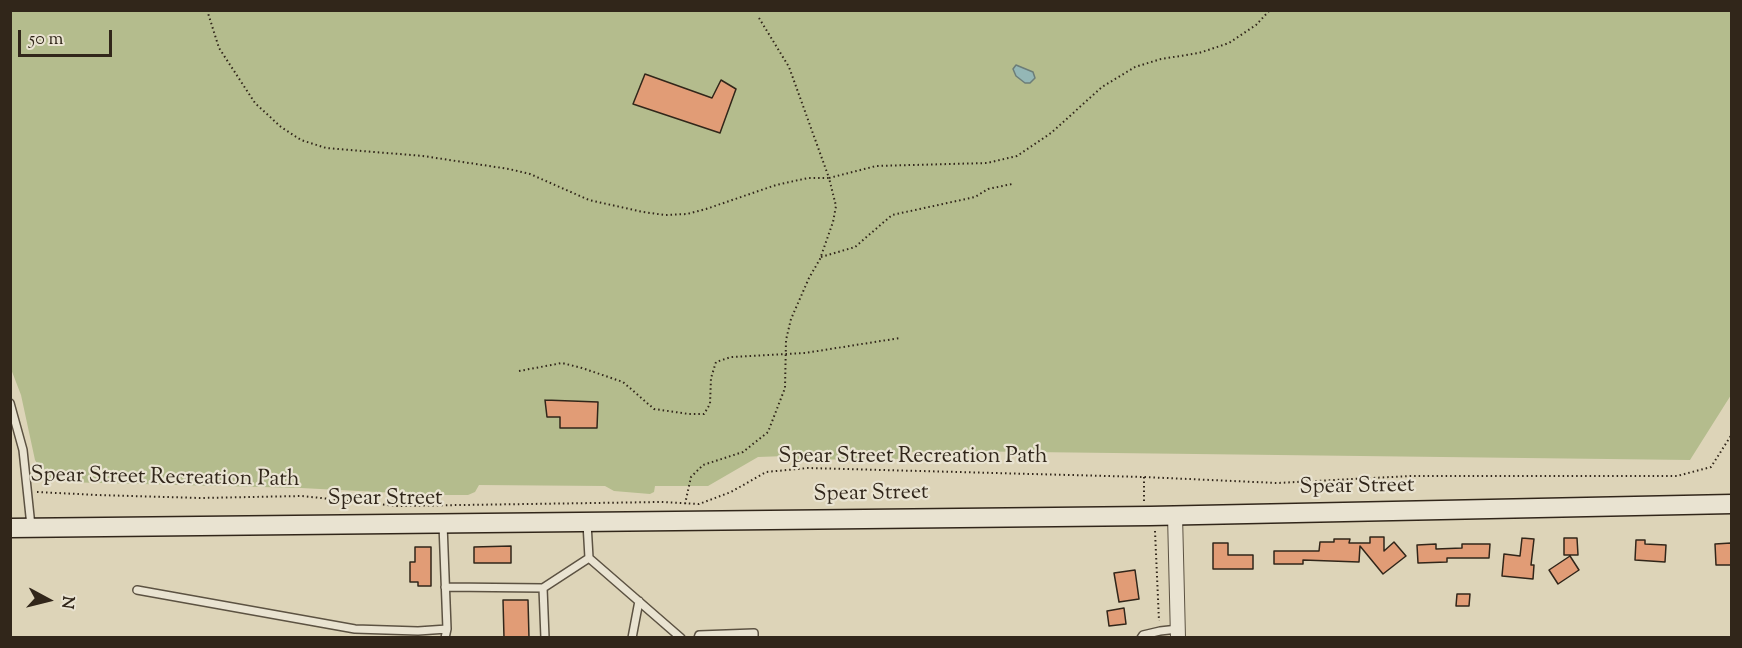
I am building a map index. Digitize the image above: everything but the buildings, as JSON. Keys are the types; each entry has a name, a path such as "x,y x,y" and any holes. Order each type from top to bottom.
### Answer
{"main road":[{"name":"Spear Street","path":"10,528 587,523 685,512 1150,516 1731,504"}],"street":[{"path":"1175,515 1178,633"}],"lane":[{"path":"10,403 23,450 32,528"},
{"path":"587,523 589,558 681,638"},
{"path":"443,524 447,629 445,638"},
{"path":"445,587 543,588 589,558"},
{"path":"543,588 545,638"},
{"path":"137,590 355,628 418,631 447,629"},
{"path":"632,638 639,601"},
{"path":"1141,638 1143,635 1160,631 1178,633"},
{"path":"698,638 699,635 754,633 754,638"}],"path":[{"path":"207,10 219,48 255,103 281,127 301,140 326,148 423,156 509,169 530,174 589,200 665,215 687,214 706,209 787,182 808,178 829,178 876,166 987,163 1017,156 1052,133 1102,87 1135,67 1154,60 1199,53 1229,43 1256,25 1270,10"},
{"path":"685,512 691,477 703,465 743,452 768,432 785,388 786,340 791,320 808,278 820,256 833,222 836,206 829,178 789,67 759,18"},
{"path":"820,256 855,247 892,214 975,197 988,189 1012,184"},
{"path":"519,371 562,363 623,382 654,409 704,414 710,404 711,378 717,362 731,357 785,356 900,338"},
{"name":"Spear Street Recreation Path","path":"27,491 200,498 302,496 397,506 661,502 685,512 731,492 766,472 808,468 1277,483 1410,476 1677,476 1711,467 1731,434"},
{"path":"1144,477 1143,499 1155,532 1160,631"}],"green space":[{"path":"11,11 1731,11 1731,395 1690,460 904,452 901,458 892,460 758,457 708,486 655,486 654,492 650,494 614,491 605,486 479,485 475,492 468,495 435,495 301,488 61,482 45,476 35,460 21,395 11,369"}],"water":[{"path":"1016,65 1033,72 1035,78 1030,83 1025,83 1016,76 1013,69"}]}
